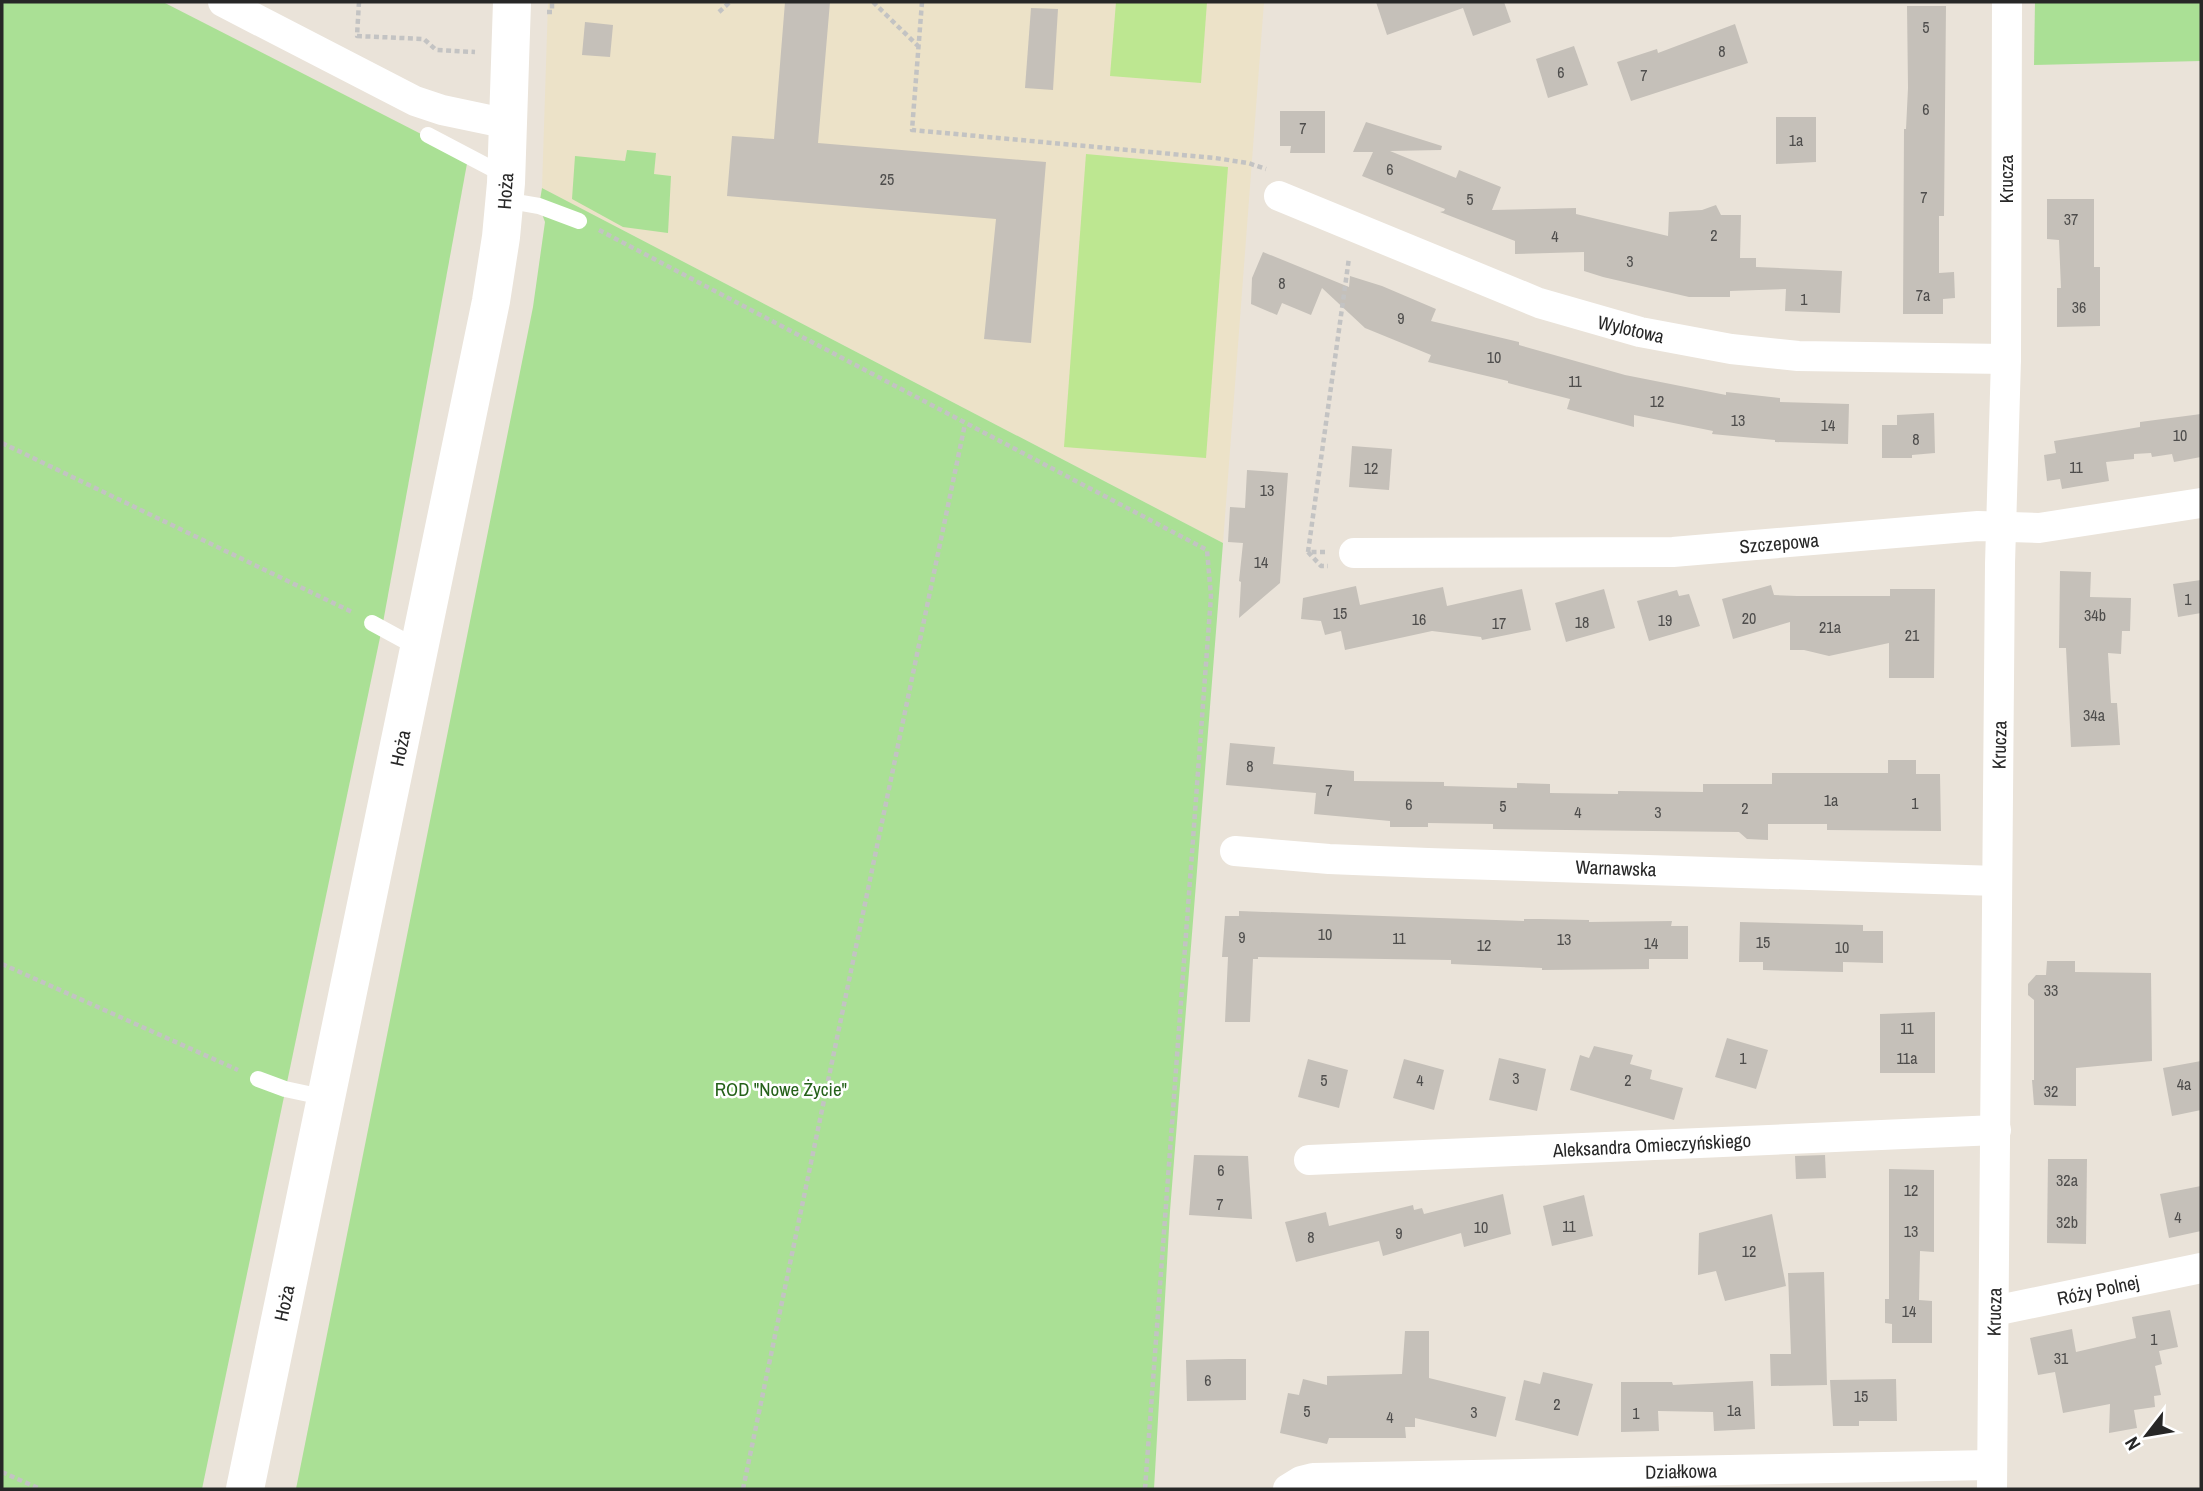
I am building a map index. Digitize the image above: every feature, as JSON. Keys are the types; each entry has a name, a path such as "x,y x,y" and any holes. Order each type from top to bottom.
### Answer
{"street":[{"path":"223,2 415,101 442,110 509,124"},
{"name":"Hoża","path":"245,1489 491,302 505,188 512,2"},
{"name":"Krucza","path":"1992,1477 1997,881 2006,359 2007,2"},
{"name":"Wylotowa","path":"1278,184 1359,228 1539,303 1640,332 1731,349 1798,356 2006,359"},
{"name":"Szczepowa","path":"1354,553 1673,552 1978,526 2039,528 2201,503"},
{"name":"Warnawska","path":"1235,851 1329,859 1428,863 1997,881"},
{"name":"Aleksandra Omieczyńskiego","path":"1309,1160 1996,1130"},
{"name":"Róży Polnej","path":"1994,1311 2201,1268"},
{"name":"Działkowa","path":"1288,1489 1313,1478 1992,1477"}],"lane":[{"path":"428,135 505,188 539,206 579,221"},
{"path":"372,623 420,649"},
{"path":"258,1079 285,1089 327,1098"}],"path":[{"path":"359,2 357,36 424,39 436,50 477,52"},
{"path":"719,12 730,2"},
{"path":"873,2 919,47"},
{"path":"922,2 912,130 1215,158 1248,163 1278,184"},
{"path":"579,221 1207,550 1211,596 1145,1489"},
{"path":"1354,553 1308,552 1349,257 1359,228"},
{"path":"743,1489 965,424"},
{"path":"2,443 372,623"},
{"path":"2,964 258,1079"},
{"path":"2,1472 40,1489"}],"shaded area":[{"path":"548,2 1264,2 1223,543 542,188"}],"green space":[{"path":"2,2 163,2 468,158 382,628 202,1489 2,1489"},
{"path":"1116,2 1207,2 1201,83 1110,76"},
{"path":"2035,2 2201,2 2201,61 2034,65"},
{"path":"627,150 656,153 654,174 671,176 668,233 623,227 572,199 575,156 625,161"},
{"path":"1086,154 1228,167 1206,458 1064,447"},
{"name":"ROD \"Nowe Życie\"","path":"542,188 1223,543 1170,1211 1154,1489 296,1489 533,307 545,222 539,206"}],"building":[{"path":"785,2 830,2 818,143 1046,162 1031,343 984,339 996,219 727,196 732,136 774,139"},
{"path":"1376,2 1504,2 1511,22 1473,36 1463,8 1387,35"},
{"path":"1907,6 1946,6 1944,216 1939,216 1939,273 1954,272 1955,298 1943,299 1943,314 1903,314"},
{"path":"1031,8 1058,9 1053,90 1025,88"},
{"path":"585,22 613,25 610,57 582,55"},
{"path":"1735,24 1748,63 1631,101 1617,62 1657,49 1658,53"},
{"path":"1574,46 1588,85 1548,98 1536,59"},
{"path":"1280,111 1325,111 1325,153 1290,153 1291,146 1280,146"},
{"path":"1776,117 1816,117 1816,162 1776,164"},
{"path":"1366,122 1442,146 1441,150 1390,151 1456,178 1459,170 1501,187 1492,210 1576,208 1576,214 1668,236 1669,212 1702,210 1716,205 1721,215 1741,215 1740,258 1756,258 1756,267 1842,271 1840,313 1785,311 1786,289 1730,291 1730,297 1689,297 1603,277 1584,271 1584,252 1515,254 1515,241 1440,212 1445,209 1362,176 1373,152 1353,152"},
{"path":"2047,199 2094,199 2094,267 2100,267 2100,326 2057,327 2057,288 2061,288 2059,240 2047,239"},
{"path":"1263,252 1349,287 1350,276 1382,286 1436,309 1431,321 1519,342 1519,345 1625,375 1726,395 1726,392 1780,398 1780,402 1849,404 1848,444 1775,442 1712,434 1713,431 1634,415 1634,427 1567,409 1570,399 1428,362 1431,355 1365,328 1322,288 1311,315 1282,303 1277,315 1251,304 1252,278"},
{"path":"1934,413 1935,453 1912,455 1912,458 1882,458 1882,425 1897,425 1897,415"},
{"path":"2201,414 2201,457 2174,462 2172,454 2152,457 2151,453 2134,454 2134,459 2106,462 2109,481 2062,489 2060,479 2047,481 2044,455 2056,453 2054,441 2140,427 2140,422"},
{"path":"1352,446 1392,449 1389,490 1349,487"},
{"path":"1247,470 1288,473 1280,583 1239,618 1243,543 1228,542 1230,507 1245,508"},
{"path":"2060,571 2091,572 2090,597 2131,598 2130,631 2122,631 2121,654 2108,653 2111,703 2117,703 2120,745 2071,747 2066,648 2059,648"},
{"path":"2201,580 2201,613 2178,617 2173,584"},
{"path":"1771,585 1774,595 1797,596 1890,596 1890,589 1935,589 1934,678 1889,678 1889,643 1829,656 1804,650 1790,650 1790,622 1733,639 1722,599"},
{"path":"1356,586 1360,605 1443,587 1447,606 1522,589 1531,630 1482,640 1481,637 1432,631 1345,650 1341,631 1325,635 1321,621 1301,619 1303,598"},
{"path":"1604,589 1615,628 1566,642 1555,603"},
{"path":"1677,590 1679,596 1689,594 1700,626 1649,641 1637,601"},
{"path":"1230,743 1275,747 1273,764 1354,771 1354,781 1444,782 1444,786 1517,788 1517,783 1550,784 1550,793 1703,792 1703,784 1772,784 1772,773 1888,773 1888,760 1916,760 1916,774 1940,774 1941,831 1827,830 1827,824 1768,824 1768,840 1747,839 1739,832 1493,829 1493,824 1428,823 1428,827 1390,827 1390,821 1314,814 1316,793 1226,785"},
{"path":"1239,911 1524,921 1672,921 1671,926 1688,926 1688,959 1649,959 1649,969 1542,970 1451,964 1451,960 1258,957 1253,959 1250,1022 1225,1022 1228,957 1222,957 1225,916 1239,916"},
{"path":"1740,922 1863,925 1863,931 1883,931 1883,963 1843,962 1843,972 1763,970 1763,962 1739,962"},
{"path":"2047,961 2075,961 2075,972 2151,973 2152,1061 2076,1068 2076,1106 2034,1105 2034,1000 2028,995 2028,984 2036,975 2046,975"},
{"path":"1935,1012 1935,1073 1880,1073 1880,1014"},
{"path":"1727,1038 1768,1050 1756,1089 1715,1077"},
{"path":"1594,1046 1633,1055 1630,1064 1652,1070 1650,1079 1683,1088 1674,1120 1570,1090 1580,1055 1589,1058"},
{"path":"1499,1058 1546,1069 1537,1111 1489,1100"},
{"path":"1308,1059 1348,1070 1339,1108 1298,1097"},
{"path":"1404,1059 1444,1070 1434,1110 1393,1098"},
{"path":"2201,1061 2201,1110 2172,1116 2163,1068"},
{"path":"1194,1155 1248,1156 1252,1219 1189,1215"},
{"path":"1825,1155 1826,1178 1796,1179 1795,1156"},
{"path":"2048,1159 2087,1159 2086,1244 2047,1243"},
{"path":"1889,1169 1934,1170 1934,1252 1920,1251 1919,1300 1932,1301 1932,1343 1892,1343 1892,1324 1885,1323 1885,1299 1889,1299"},
{"path":"2201,1186 2201,1231 2169,1238 2160,1194"},
{"path":"1503,1194 1511,1234 1464,1247 1461,1233 1383,1256 1379,1241 1296,1262 1285,1222 1326,1212 1329,1226 1413,1205 1414,1210 1422,1208 1424,1214"},
{"path":"1584,1195 1593,1236 1552,1246 1543,1206"},
{"path":"1772,1214 1786,1286 1725,1301 1716,1271 1698,1275 1699,1233"},
{"path":"1824,1272 1827,1385 1771,1386 1770,1354 1791,1354 1788,1273"},
{"path":"2170,1310 2178,1347 2159,1351 2162,1364 2155,1366 2161,1395 2154,1396 2155,1407 2134,1410 2137,1428 2109,1433 2110,1404 2063,1413 2055,1372 2038,1375 2030,1338 2072,1329 2076,1352 2136,1338 2132,1317"},
{"path":"1405,1331 1429,1331 1429,1378 1506,1397 1496,1437 1415,1418 1415,1427 1405,1427 1406,1438 1329,1438 1327,1444 1280,1433 1288,1393 1299,1395 1303,1379 1327,1385 1327,1376 1402,1374"},
{"path":"1246,1359 1246,1400 1187,1401 1186,1360"},
{"path":"1543,1372 1593,1384 1578,1436 1515,1420 1524,1380 1540,1384"},
{"path":"1896,1379 1897,1421 1859,1421 1859,1426 1833,1426 1830,1380"},
{"path":"1753,1381 1755,1429 1714,1431 1713,1412 1658,1411 1659,1431 1621,1432 1621,1382 1672,1382 1673,1385"}]}
